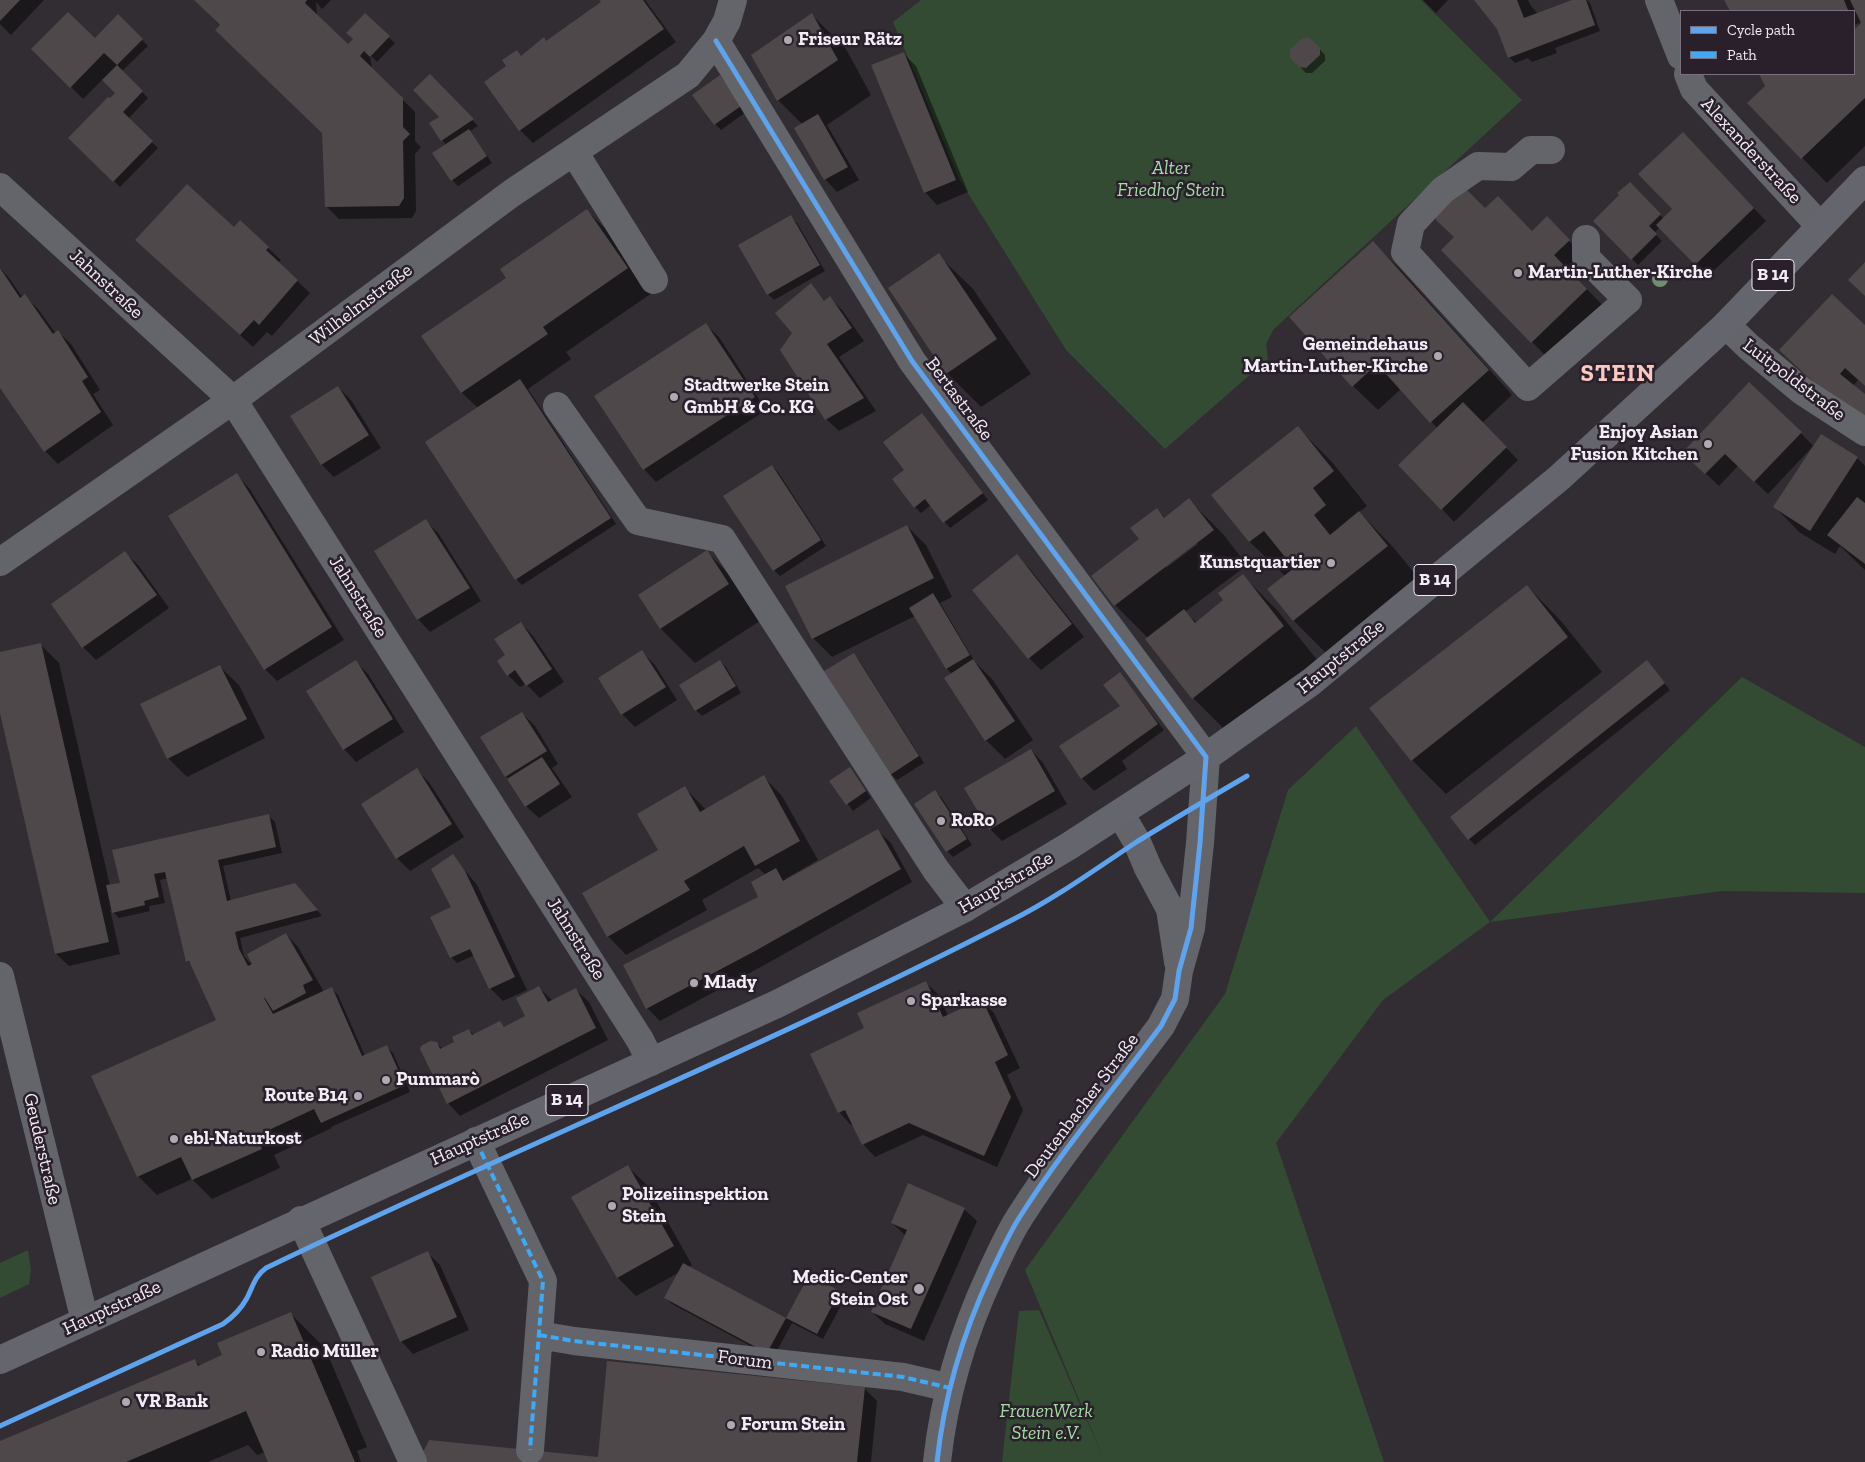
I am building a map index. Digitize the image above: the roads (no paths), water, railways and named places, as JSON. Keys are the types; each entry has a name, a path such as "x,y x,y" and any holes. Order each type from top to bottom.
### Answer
{"main road":[{"name":"Hauptstraße","path":"0,1360 301,1220 779,1003 965,908 1061,851 1206,757 1311,682 1551,484 1726,325 1865,180"}],"street":[{"name":"Wilhelmstraße","path":"0,562 232,400 512,193 688,75 716,41 726,21 733,0"},
{"path":"1659,0 1680,53"},
{"name":"Bertastraße","path":"716,41 912,361 1206,757"},
{"name":"Alexanderstraße","path":"1688,75 1694,89 1820,226"},
{"path":"1551,150 1531,150 1511,167 1478,166 1443,190 1411,224 1405,252 1528,387 1628,300 1586,258 1586,239"},
{"path":"574,152 654,280"},
{"name":"Jahnstraße","path":"0,187 232,400 640,1040 651,1062"},
{"name":"Luitpoldstraße","path":"1726,325 1749,347 1802,390 1865,432"},
{"path":"557,406 638,521 722,540 936,870 965,908"},
{"name":"Deutenbacher Straße","path":"937,1462 945,1404 959,1354 977,1304 1020,1217 1048,1175 1161,1026 1175,999 1179,971 1191,928 1200,843 1206,757"},
{"name":"Deutenbacher Straße","path":"1120,813 1137,842 1148,868 1170,909 1179,971"},
{"name":"Geuderstraße","path":"0,976 85,1321"},
{"path":"476,1141 543,1282 530,1450"},
{"path":"301,1220 413,1462"},
{"name":"Forum","path":"539,1335 903,1377 950,1388"}],"place":[{"name":"Friseur Rätz","path":"788,40"},
{"name":"Martin-Luther-Kirche","path":"1518,273"},
{"name":"Gemeindehaus Martin-Luther-Kirche","path":"1438,356"},
{"name":"Stadtwerke Stein GmbH & Co. KG","path":"674,397"},
{"name":"Enjoy Asian Fusion Kitchen","path":"1708,444"},
{"name":"Kunstquartier","path":"1331,563"},
{"name":"RoRo","path":"941,821"},
{"name":"Mlady","path":"694,983"},
{"name":"Sparkasse","path":"911,1001"},
{"name":"Pummarò","path":"386,1080"},
{"name":"Route B14","path":"358,1096"},
{"name":"ebl-Naturkost","path":"174,1139"},
{"name":"Polizeiinspektion Stein","path":"612,1206"},
{"name":"Medic-Center Stein Ost","path":"919,1289"},
{"name":"Radio Müller","path":"261,1352"},
{"name":"VR Bank","path":"126,1402"},
{"name":"Forum Stein","path":"731,1425"}],"district":[{"name":"STEIN","path":"1618,374"}],"park label":[{"name":"Alter Friedhof Stein","path":"1171,180"},
{"name":"FrauenWerk Stein e.V.","path":"1046,1423"}]}
